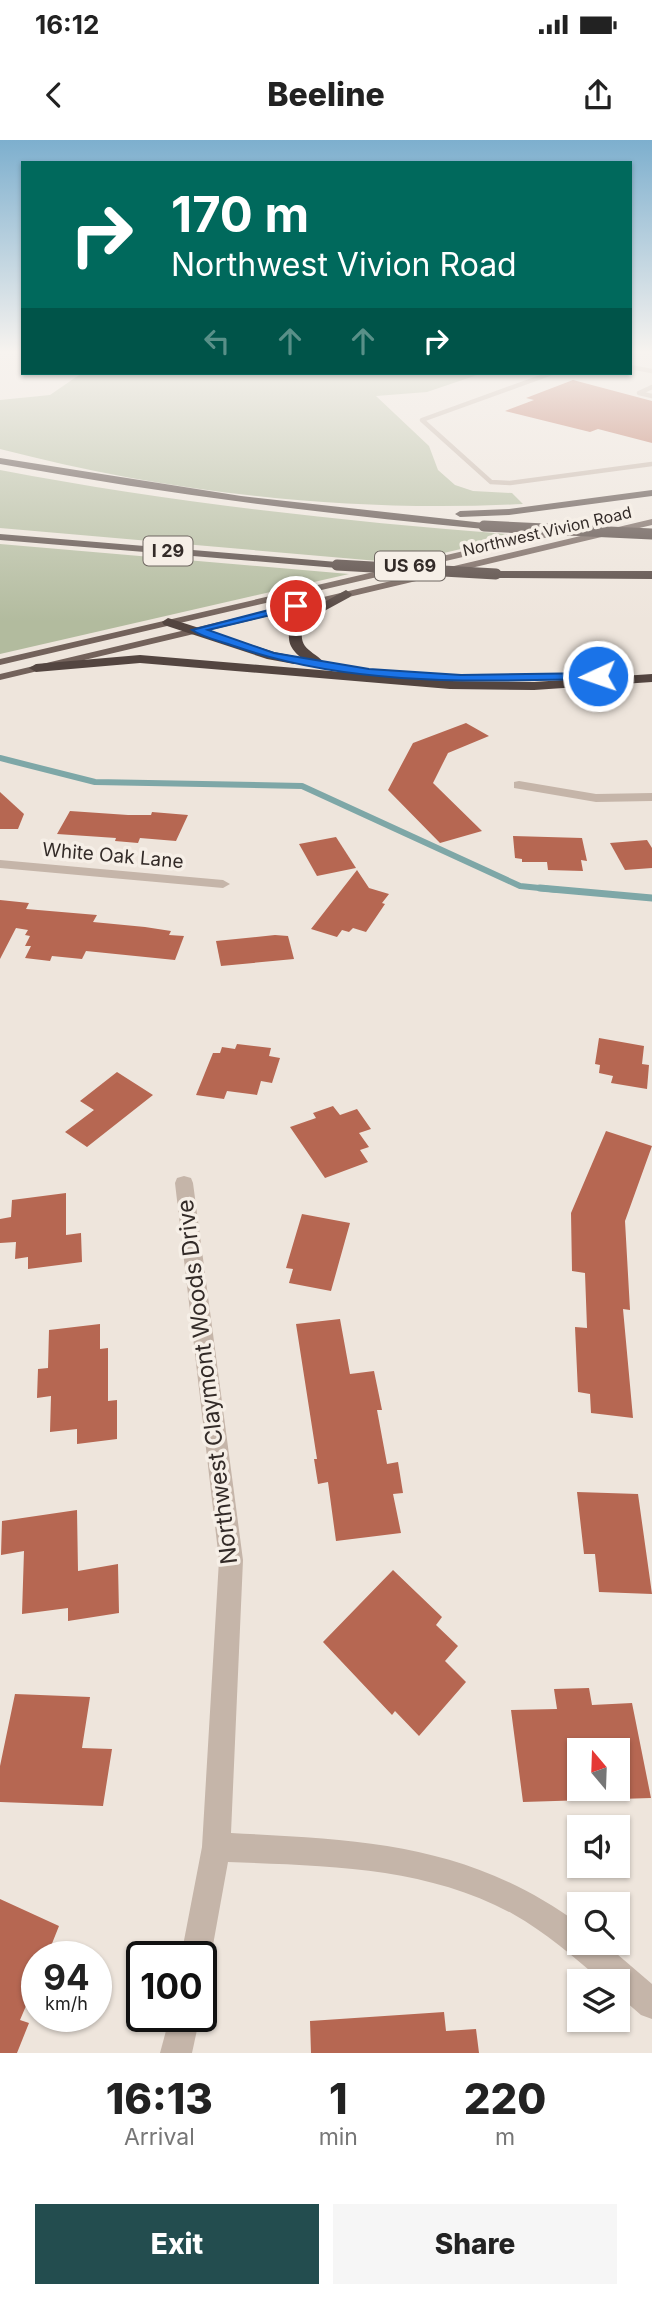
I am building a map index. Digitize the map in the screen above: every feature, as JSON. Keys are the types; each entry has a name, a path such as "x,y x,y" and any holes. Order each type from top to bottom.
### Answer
{"highway":[{"path":"0,461 115,482 367,516 484,526 652,534"},
{"path":"367,516 509,512 652,493"},
{"name":"I 29","path":"0,537 337,565 496,574 652,578"},
{"path":"320,665 297,648 294,634 298,620 346,594"},
{"path":"168,622 272,656 369,672 461,678 550,678 652,672"},
{"path":"36,668 140,659 450,685 534,686 652,678"}],"main road":[{"name":"Northwest Vivion Road","path":"0,662 612,519"},
{"name":"Northwest Vivion Road","path":"0,677 652,522"}],"street":[{"path":"519,785 596,799 652,797"},
{"name":"White Oak Lane","path":"0,864 223,884"},
{"name":"Northwest Claymont Woods Drive","path":"184,1182 231,1560 216,1846 199,1941"},
{"path":"216,1846 358,1854 422,1863 456,1873 523,1903 567,1934"},
{"path":"594,1955 652,2004"},
{"path":"176,2053 182,2032"}],"lane":[{"path":"446,443 491,482 510,483 652,460"}],"green space":[{"path":"0,443 426,443 438,470 455,485 473,491 512,493 523,504 391,505 259,496 129,477 0,449"},
{"path":"0,470 260,510 521,535 401,563 0,528"},
{"path":"0,544 349,574 0,654"}],"building":[{"path":"466,723 489,736 448,753 433,783 482,831 440,843 388,790 413,743"},
{"path":"0,792 24,814 18,829 0,829"},
{"path":"70,811 188,815 176,841 140,838 138,843 115,841 116,838 57,834"},
{"path":"513,836 582,838 587,861 581,860 583,871 548,870 547,862 522,862 522,859 515,858"},
{"path":"336,837 356,868 317,876 299,844"},
{"path":"647,840 652,848 652,868 625,870 610,843"},
{"path":"357,870 369,888 389,894 366,932 353,928 349,932 342,930 337,937 311,929"},
{"path":"0,900 29,903 26,909 97,915 93,922 171,931 169,935 184,936 175,960 86,951 82,959 52,956 50,961 25,958 31,946 25,946 30,936 25,935 28,930 16,928 0,959"},
{"path":"288,936 294,959 221,966 216,941"},
{"path":"599,1038 644,1046 642,1064 649,1065 647,1089 611,1083 613,1076 599,1073 600,1065 595,1064"},
{"path":"237,1044 271,1048 269,1056 280,1058 272,1083 261,1081 257,1095 227,1091 224,1099 196,1095 213,1053 220,1053 222,1047 235,1049"},
{"path":"117,1072 153,1095 87,1147 65,1132 94,1110 80,1101"},
{"path":"333,1106 340,1115 357,1109 371,1129 359,1133 369,1147 360,1150 368,1162 325,1178 290,1127 316,1118 313,1113"},
{"path":"606,1131 652,1146 625,1221 630,1310 623,1309 633,1418 591,1413 590,1394 578,1392 575,1327 587,1328 585,1273 572,1271 571,1213"},
{"path":"66,1193 66,1235 81,1233 82,1262 28,1269 28,1257 15,1259 16,1242 0,1243 0,1219 11,1217 12,1200"},
{"path":"302,1214 350,1223 331,1291 289,1283 293,1269 286,1268"},
{"path":"340,1319 350,1374 374,1371 382,1410 377,1410 387,1464 398,1462 403,1493 393,1494 401,1533 336,1541 328,1482 318,1484 314,1459 317,1459 296,1324"},
{"path":"100,1324 100,1349 108,1348 108,1401 117,1400 117,1439 77,1444 77,1429 50,1432 51,1396 37,1398 38,1369 48,1368 49,1330"},
{"path":"577,1492 638,1494 652,1594 599,1592 595,1554 584,1554"},
{"path":"77,1510 78,1571 118,1564 119,1613 68,1621 68,1608 22,1614 24,1551 1,1555 2,1521"},
{"path":"393,1570 442,1617 436,1625 458,1646 445,1661 466,1682 419,1736 395,1711 392,1715 323,1642"},
{"path":"589,1688 592,1705 632,1703 651,1798 630,1799 630,1738 567,1738 567,1801 523,1802 511,1710 557,1709 554,1689"},
{"path":"15,1694 90,1697 82,1748 112,1749 103,1806 0,1802 0,1766"},
{"path":"0,1899 59,1926 53,1941 21,1941 20,2020 21,2032 25,2032 17,2053 0,2053"},
{"path":"444,2012 446,2031 476,2029 479,2053 311,2053 310,2021"}],"waterway":[{"path":"0,758 95,782 302,786 520,886 559,890"},
{"path":"540,888 652,898"}],"route":[{"path":"296,606 197,630 272,656 369,672 461,678 598,676"}]}
